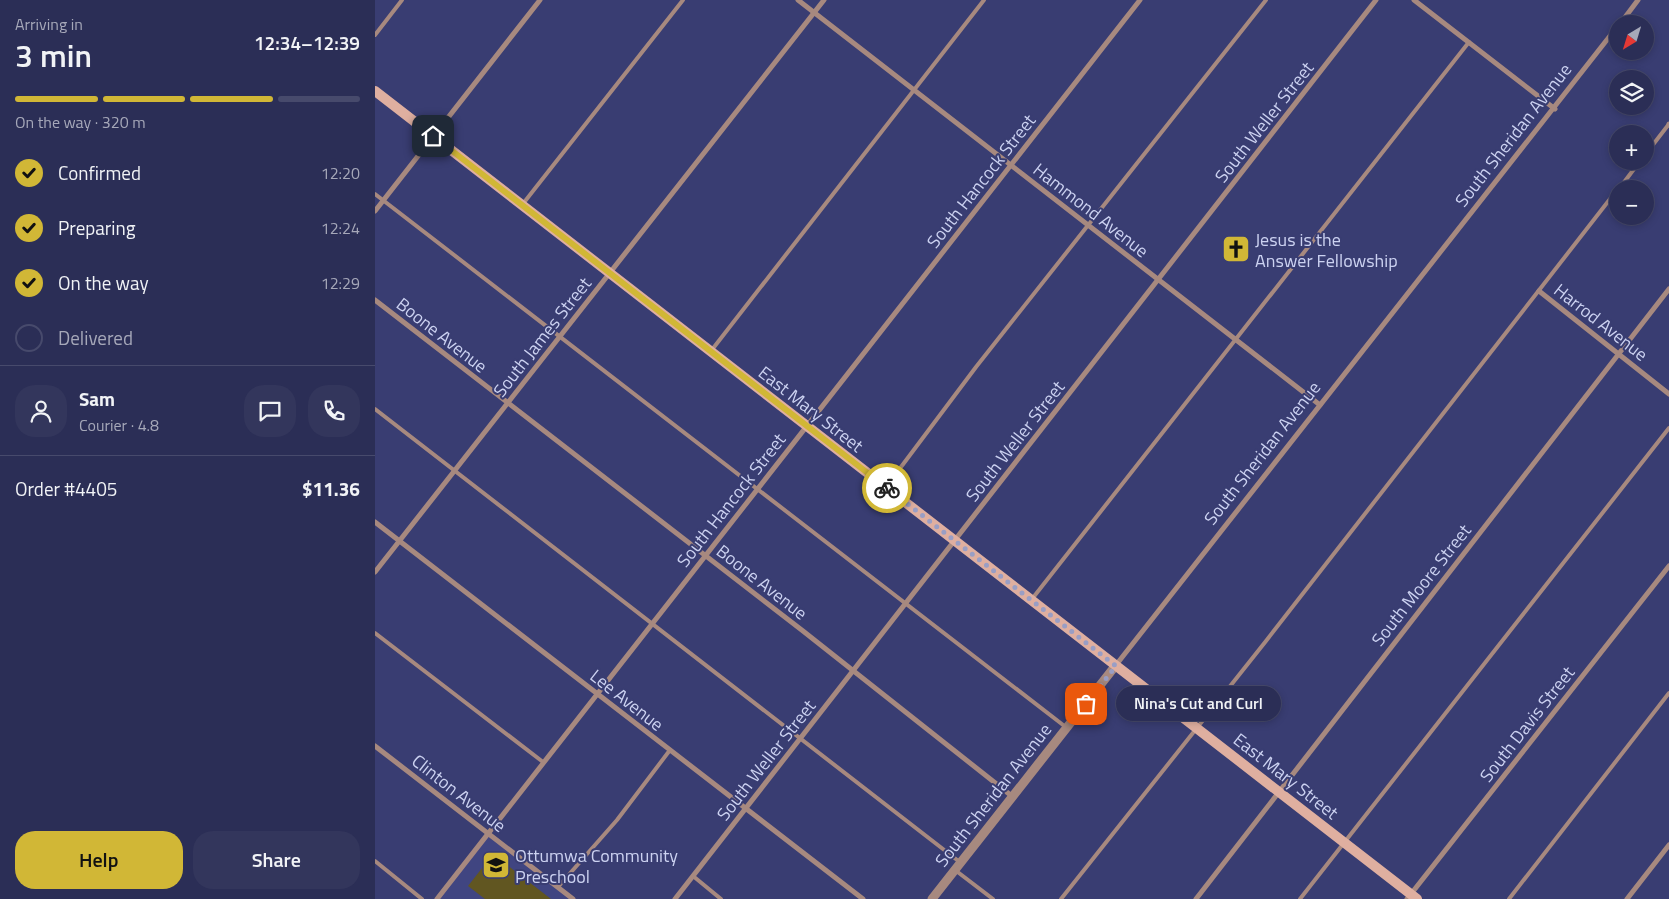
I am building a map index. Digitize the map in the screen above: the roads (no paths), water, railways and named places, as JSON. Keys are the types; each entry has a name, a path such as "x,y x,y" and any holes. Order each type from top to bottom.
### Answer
{"main road":[{"name":"East Mary Street","path":"375,91 1345,843 1412,897"}],"street":[{"path":"375,211 539,0"},
{"name":"Hammond Avenue","path":"799,0 1320,405"},
{"name":"South James Street","path":"375,572 824,0"},
{"name":"South Hancock Street","path":"437,899 1140,0"},
{"name":"South Weller Street","path":"675,899 1376,0"},
{"path":"1414,0 1555,109"},
{"path":"1627,15 1638,0"},
{"name":"South Sheridan Avenue","path":"932,899 1555,109 1609,38"},
{"name":"South Moore Street","path":"1196,899 1669,289"},
{"name":"Harrod Avenue","path":"1539,291 1669,394"},
{"name":"Boone Avenue","path":"375,300 1013,797"},
{"name":"Lee Avenue","path":"375,522 863,899"},
{"name":"South Davis Street","path":"1412,897 1669,566"},
{"name":"Clinton Avenue","path":"375,746 573,899"},
{"path":"1627,899 1669,845"}],"lane":[{"path":"375,35 402,0"},
{"path":"522,205 683,0"},
{"path":"711,351 984,0"},
{"path":"885,487 982,359 1266,0"},
{"path":"1031,600 1469,42"},
{"path":"1654,143 1669,124"},
{"path":"1626,180 1633,170"},
{"path":"375,194 559,338 758,488 1067,728"},
{"path":"1061,899 1609,202"},
{"path":"375,409 801,738 958,866 993,899"},
{"path":"1301,899 1669,428"},
{"path":"375,633 543,762"},
{"path":"1509,899 1669,693"},
{"path":"558,887 617,820 670,750"},
{"path":"375,861 422,899"},
{"path":"693,876 721,899"}],"place":[{"name":"Jesus is the Answer Fellowship","path":"1236,249"},
{"name":"Nina's Cut and Curl","path":"1086,704"},
{"name":"Ottumwa Community Preschool","path":"496,865"}]}
